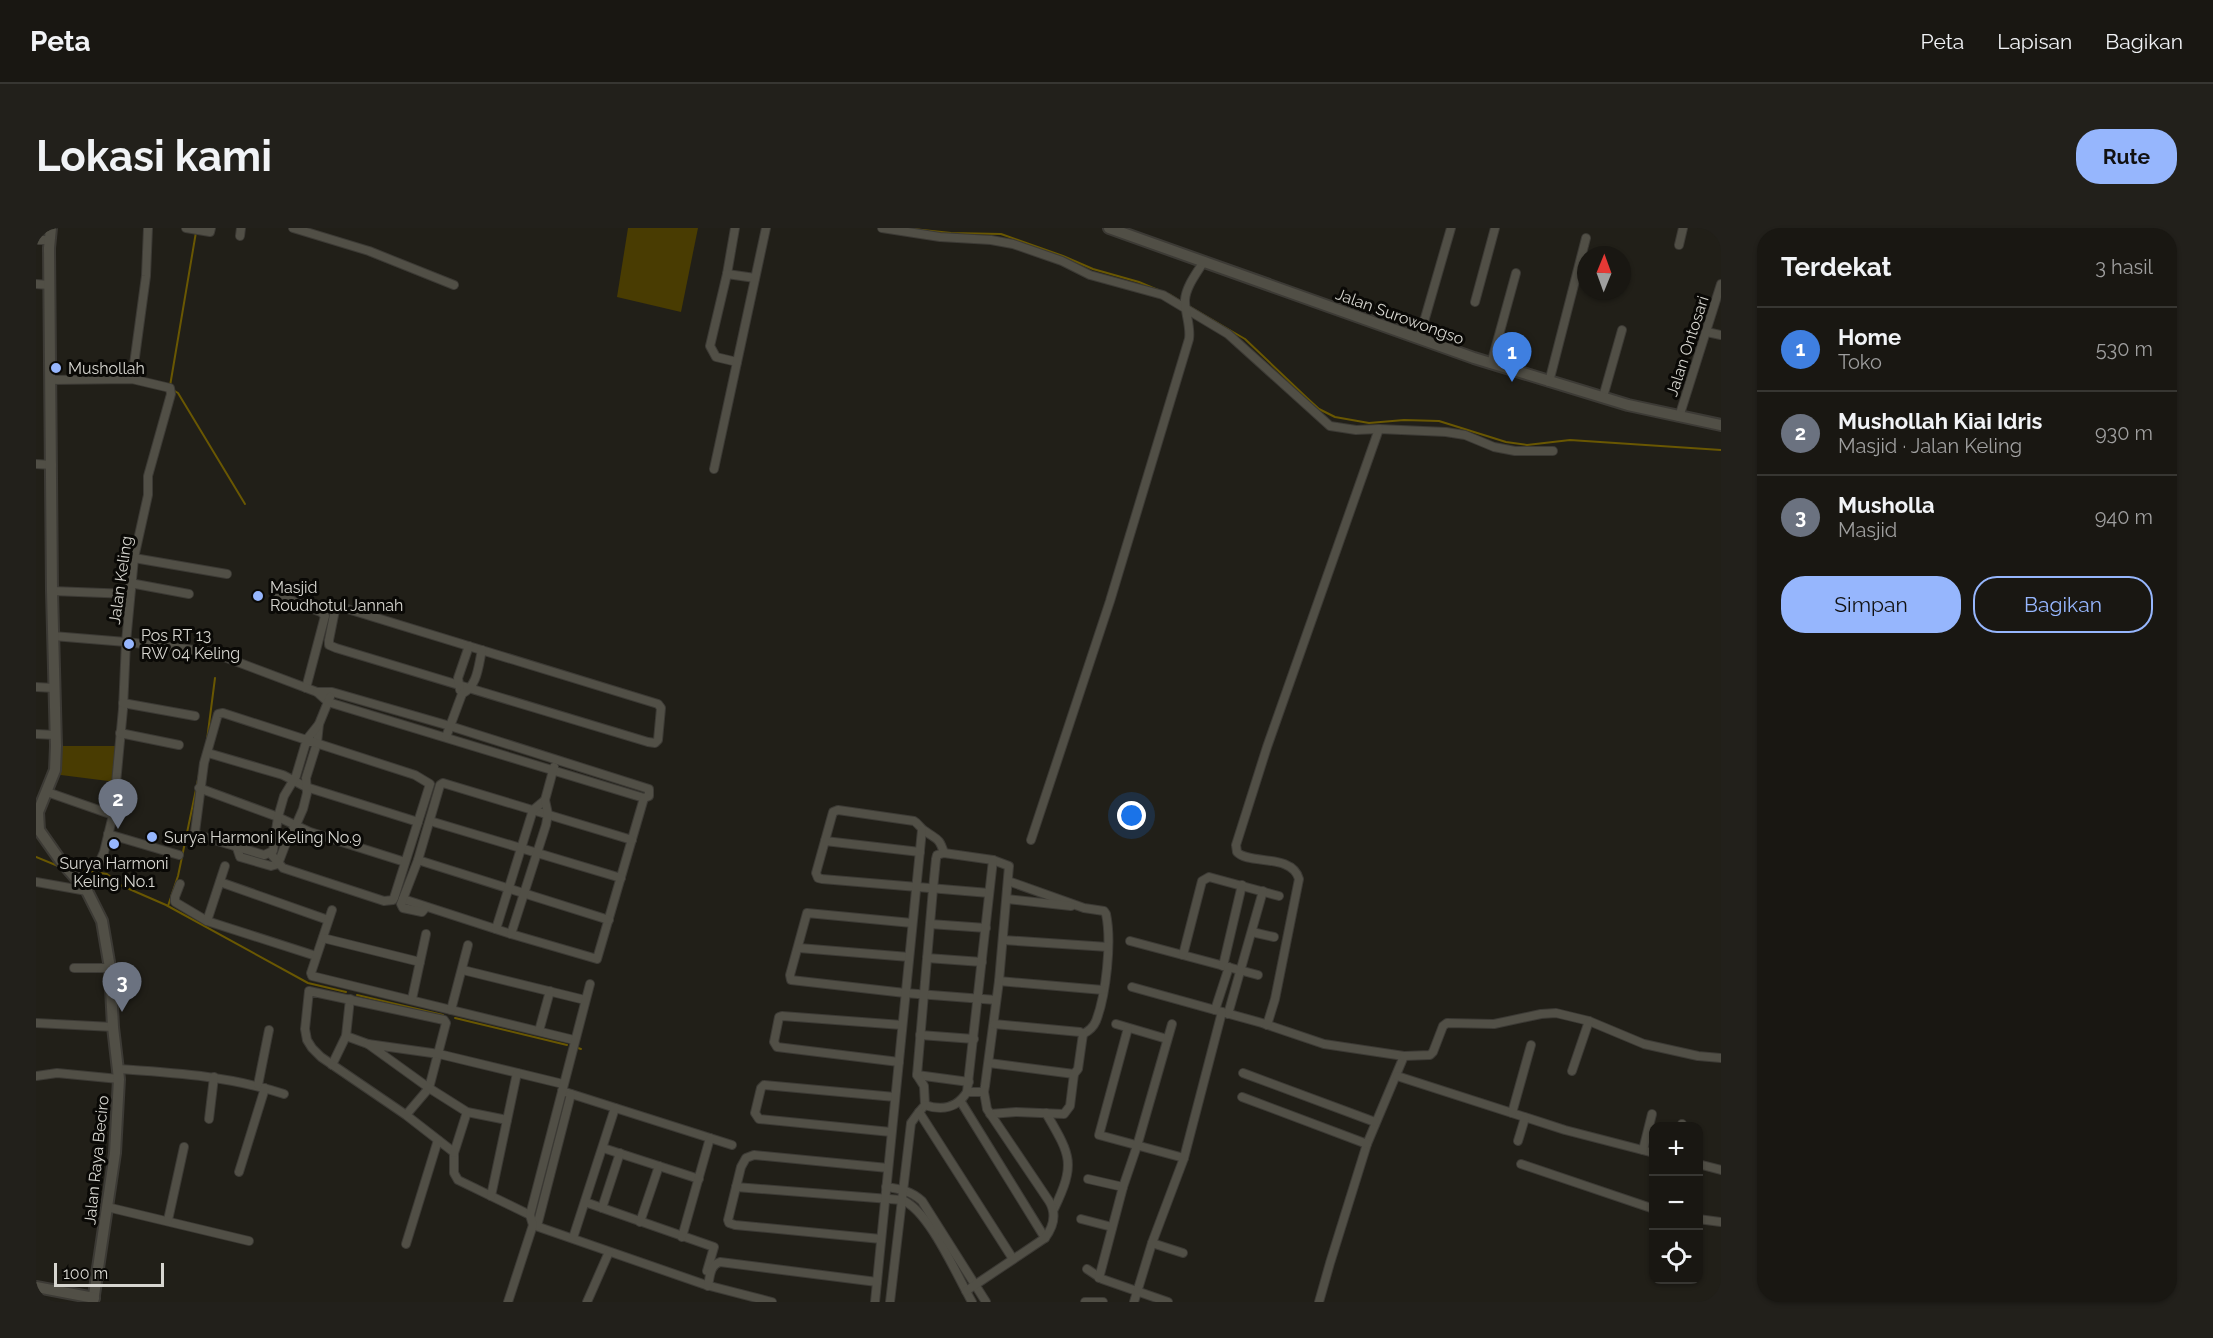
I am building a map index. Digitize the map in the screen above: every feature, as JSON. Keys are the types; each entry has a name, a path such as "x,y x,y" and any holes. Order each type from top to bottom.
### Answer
{"street":[{"path":"37,812 55,770 49,285 51,228"},
{"path":"50,380 132,379 146,276 148,228"},
{"path":"186,228 210,232 212,228"},
{"path":"294,228 369,251 454,285"},
{"path":"735,228 710,346 716,357 737,362"},
{"path":"714,469 766,228"},
{"path":"882,228 940,237 991,240 1013,244 1062,261 1090,275 1163,295 1186,305 1228,334 1326,423 1342,429 1453,433 1465,435 1494,447 1515,451 1553,451"},
{"name":"Jalan Surowongso","path":"1109,228 1491,364 1628,405 1721,425"},
{"path":"1419,339 1451,228"},
{"path":"1475,302 1496,228"},
{"path":"1679,245 1683,228"},
{"path":"1549,382 1586,238"},
{"path":"36,240 50,240"},
{"path":"1031,840 1110,601 1189,339 1187,290 1204,261"},
{"path":"1491,364 1516,273"},
{"path":"727,274 755,278"},
{"path":"36,284 49,285"},
{"name":"Jalan Ontosari","path":"1679,417 1721,286"},
{"path":"1603,397 1622,330"},
{"path":"1707,332 1721,335"},
{"name":"Jalan Keling","path":"97,868 113,815 130,583 148,495 148,476 170,400 170,388 132,379"},
{"path":"1267,1025 1275,999 1299,879 1298,873 1293,868 1273,861 1242,857 1237,852 1236,845 1267,747 1379,431"},
{"path":"36,464 52,465"},
{"path":"134,558 227,574"},
{"path":"130,583 189,594"},
{"path":"52,591 130,594"},
{"path":"277,595 325,615 306,688"},
{"path":"341,607 482,650 658,704 661,708 658,740 655,743 648,742 329,645 335,610 341,607"},
{"path":"53,636 211,652 317,692 332,692 450,726 645,786 650,792 648,797 644,798 632,840 609,920 597,959 426,907 422,912 409,910 402,907 403,899 418,860 440,785 443,783 632,840"},
{"path":"462,694 458,686 469,646"},
{"path":"446,737 462,694 470,689 482,650"},
{"path":"36,687 54,688"},
{"path":"317,692 328,702 644,798"},
{"path":"278,864 288,835 296,825 306,798 306,778 319,724 332,692"},
{"path":"123,702 195,716"},
{"path":"270,853 283,868 389,901 394,898 430,787 428,781 307,739 220,713 217,715 199,788 195,832 237,848 266,855 274,850 278,818 285,796 307,739 319,724"},
{"path":"120,733 179,745"},
{"path":"36,734 55,735"},
{"path":"208,753 283,775 306,787 418,822"},
{"path":"496,929 533,810 544,800 557,760"},
{"path":"199,788 310,832 405,862"},
{"path":"47,792 113,815"},
{"path":"511,934 548,814 544,800"},
{"path":"944,853 938,838 922,830 918,823 907,819 838,810 833,812 816,873 818,878 989,893"},
{"name":"Jalan Raya Beciro","path":"37,812 39,830 60,860 87,891 102,921 110,968 118,1074 115,1153 97,1301"},
{"path":"430,821 621,878"},
{"path":"875,1302 922,830"},
{"path":"108,834 180,855"},
{"path":"825,841 920,852"},
{"path":"237,848 240,856 271,866 278,864"},
{"path":"890,1302 911,1123 925,1105 924,1086 917,1075 920,1035 936,859 938,855 944,853 993,860 1008,865 1007,900 990,1063 984,1092 985,1105 1054,1209"},
{"path":"418,860 609,920"},
{"path":"925,1105 946,1108 961,1102 967,1092 993,860"},
{"path":"207,921 225,866"},
{"path":"1183,955 1202,881 1209,877 1279,896"},
{"path":"1008,881 1084,908"},
{"path":"36,882 87,891"},
{"path":"220,882 328,920"},
{"path":"180,884 175,902 191,914 316,956"},
{"path":"1134,1302 1152,1244 1184,1158 1222,1012 1226,966 1242,885"},
{"path":"1222,1012 1241,970 1263,891"},
{"path":"990,1114 1004,1112 1065,1114 1067,1112 1070,1106 1074,1074 1078,1069 1083,1034 1096,1022 1103,990 1108,947 1104,911 1007,900"},
{"path":"332,910 310,973 312,976 574,1040"},
{"path":"912,922 810,913 806,916 790,975 793,981 996,1000"},
{"path":"930,924 986,928"},
{"path":"1252,932 1274,937"},
{"path":"412,999 426,934"},
{"path":"323,938 420,962"},
{"path":"1003,940 1108,947"},
{"path":"1130,941 1258,975"},
{"path":"451,1010 468,945"},
{"path":"799,948 909,957"},
{"path":"927,958 982,962"},
{"path":"74,968 110,968"},
{"path":"463,970 585,1000"},
{"path":"999,981 1103,990"},
{"path":"590,984 530,1215 535,1226 706,1285 772,1302"},
{"path":"1132,987 1267,1025 1324,1044 1404,1056 1433,1053 1443,1026 1448,1023 1494,1024 1556,1013 1588,1021 1644,1044 1698,1056 1721,1058"},
{"path":"406,1115 429,1088 446,1023 444,1020 310,990 305,1029 307,1040 321,1058 406,1115 454,1153"},
{"path":"539,1031 550,991"},
{"path":"332,1065 346,1036 350,999"},
{"path":"898,1062 777,1047 774,1042 779,1017 782,1016 902,1025"},
{"path":"1572,1071 1588,1021"},
{"path":"36,1023 113,1027"},
{"path":"994,1024 1083,1034"},
{"path":"1116,1024 1167,1039"},
{"path":"1099,1278 1123,1187 1172,1024"},
{"path":"1128,1028 1099,1134 1184,1158"},
{"path":"238,1172 261,1087 269,1030"},
{"path":"920,1035 974,1039"},
{"path":"346,1036 368,1044 439,1054 517,1073 563,1087 571,1094 732,1145"},
{"path":"368,1044 467,1112 507,1120"},
{"path":"1512,1113 1531,1045"},
{"path":"1320,1302 1367,1144 1404,1056"},
{"path":"990,1063 1074,1074"},
{"path":"36,1076 57,1073 214,1077 284,1094"},
{"path":"490,1196 517,1073"},
{"path":"1243,1073 1376,1122"},
{"path":"917,1075 969,1082"},
{"path":"1397,1076 1525,1118 1649,1152"},
{"path":"209,1119 214,1077"},
{"path":"891,1132 759,1119 755,1113 761,1088 764,1085 895,1097"},
{"path":"967,1092 984,1092"},
{"path":"508,1302 535,1226 571,1094"},
{"path":"1242,1097 1367,1144"},
{"path":"961,1102 1045,1238"},
{"path":"573,1238 615,1108"},
{"path":"467,1112 454,1153 454,1173 458,1180 530,1215"},
{"path":"918,1112 1013,1259"},
{"path":"966,1291 1045,1238 1051,1230 1054,1209 1068,1177 1068,1157 1046,1113"},
{"path":"1643,1150 1652,1114"},
{"path":"1518,1141 1525,1118"},
{"path":"682,1237 710,1138"},
{"path":"406,1244 438,1140"},
{"path":"168,1220 184,1147"},
{"path":"603,1148 699,1179"},
{"path":"602,1208 620,1153"},
{"path":"881,1239 731,1224 728,1221 743,1162 754,1155 888,1168"},
{"path":"1521,1164 1649,1208"},
{"path":"1703,1165 1721,1170"},
{"path":"640,1222 658,1166"},
{"path":"1088,1179 1123,1187"},
{"path":"736,1187 902,1200 910,1203 927,1223 972,1302"},
{"path":"886,1187 903,1189 915,1194 922,1201 986,1302"},
{"path":"585,1202 714,1247 706,1285"},
{"path":"107,1207 249,1241"},
{"path":"1081,1219 1112,1227"},
{"path":"1703,1220 1721,1222"},
{"path":"1152,1244 1183,1253"},
{"path":"587,1302 609,1252"},
{"path":"706,1285 711,1270 716,1263 720,1262 877,1281"},
{"path":"1087,1269 1099,1278 1168,1302"},
{"path":"36,1287 97,1301"},
{"path":"1085,1302 1103,1302"}],"shaded area":[{"path":"628,228 698,228 681,312 617,297"},
{"path":"56,746 119,746 116,782 53,774"}],"waterway":[{"path":"913,229 951,233 1001,234 1093,269 1158,290"},
{"path":"170,386 196,232"},
{"path":"1169,294 1182,302"},
{"path":"1187,305 1245,339 1319,409 1335,417 1369,423 1404,420 1439,421 1506,442 1527,445 1570,440 1721,450"},
{"path":"173,390 178,393 245,504"},
{"path":"207,740 215,678"},
{"path":"168,906 178,876 199,775"},
{"path":"36,857 58,866"},
{"path":"75,869 107,874 120,885 166,905 308,983 346,992"},
{"path":"357,995 443,1015"},
{"path":"455,1018 567,1045"}],"place":[{"name":"Mushollah","path":"56,368"},
{"name":"Home","path":"1512,382"},
{"name":"Masjid Roudhotul Jannah","path":"258,596"},
{"name":"Pos RT 13 RW 04 Keling","path":"129,644"},
{"name":"Mushollah Kiai Idris","path":"118,829"},
{"name":"Surya Harmoni Keling No.9","path":"152,837"},
{"name":"Surya Harmoni Keling No.1","path":"114,844"},
{"name":"Musholla","path":"122,1012"}]}
